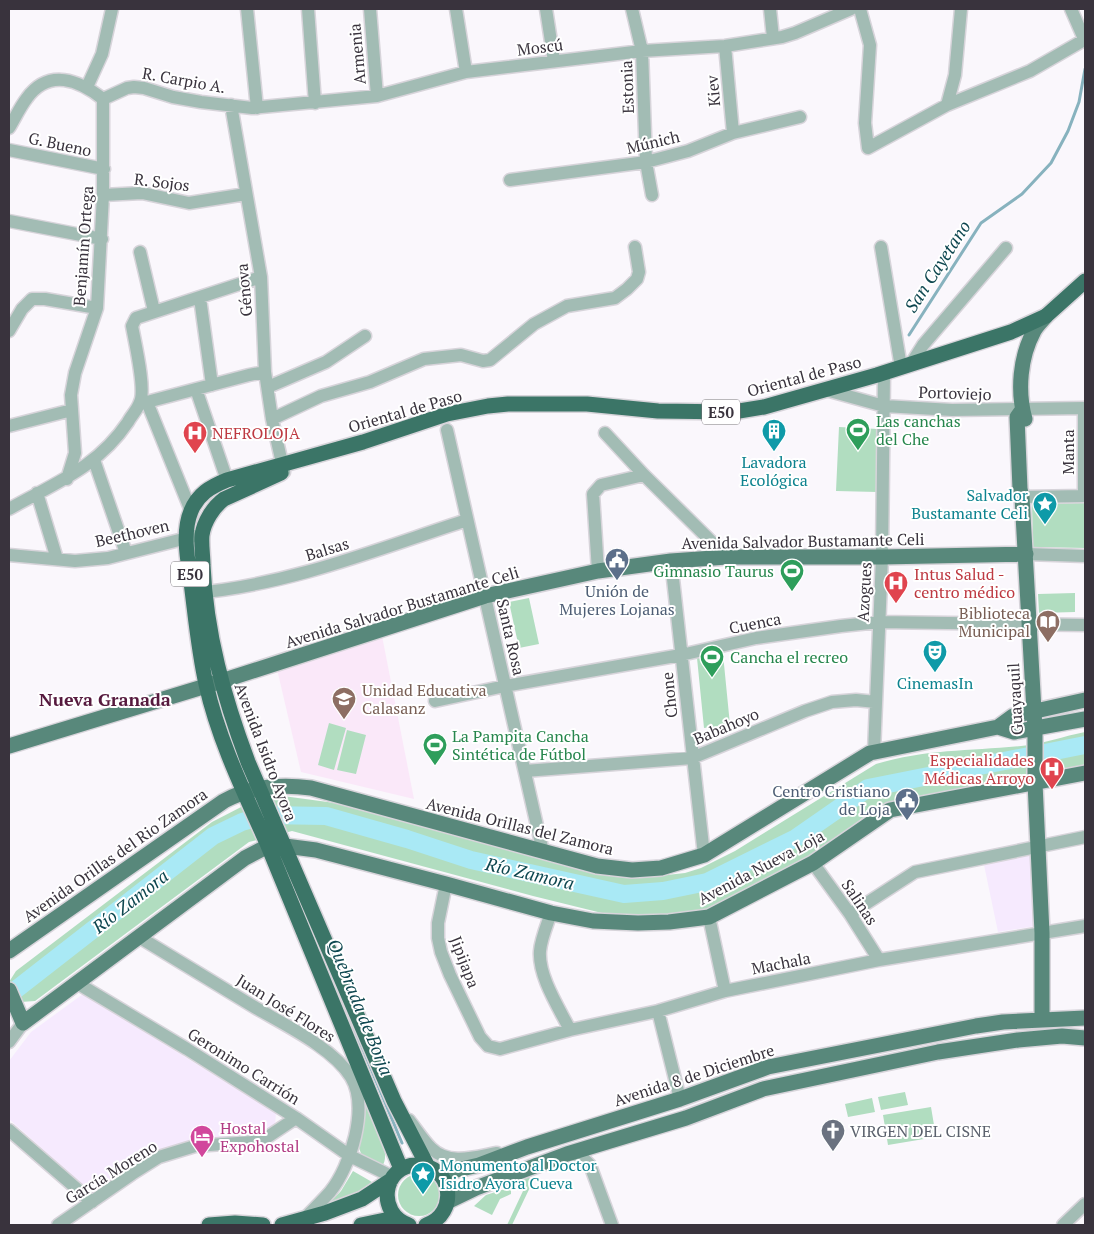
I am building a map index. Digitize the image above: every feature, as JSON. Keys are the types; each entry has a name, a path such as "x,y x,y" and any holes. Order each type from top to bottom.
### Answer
{"highway":[{"name":"Oriental de Paso","path":"336,450 448,414 488,406 508,404 586,404 658,411 733,412 764,407 884,373 1011,332 1046,316 1085,281"},
{"name":"Avenida Isidro Ayora","path":"195,536 188,523 191,511 197,499 208,488 227,480 283,469 326,456 336,450"},
{"name":"Avenida Isidro Ayora","path":"283,469 231,495 218,504 195,536 187,553 198,593 223,739 267,843 395,1175"},
{"name":"Avenida Isidro Ayora","path":"213,683 238,735 260,791 394,1101 408,1130 433,1170 444,1181 447,1189 446,1205"},
{"path":"282,1225 362,1199 395,1175 417,1165 433,1170"},
{"path":"395,1175 387,1196 389,1206 394,1216 406,1224"},
{"path":"426,1225 437,1219 446,1205"},
{"path":"362,1225 385,1220 406,1224"},
{"path":"209,1225 235,1223 263,1225"}],"main road":[{"name":"Guayaquil","path":"1042,1020 1042,933 1035,783 1035,729 1022,497 1026,489 1025,418 1022,410 1021,379 1022,360 1034,330 1046,316"},
{"name":"Avenida Salvador Bustamante Celi","path":"9,746 485,596 598,571 670,561 728,557 882,557 1026,554"},
{"name":"Avenida Orillas del Zamora","path":"245,794 294,786 311,788 597,866 632,870 661,868 704,855 870,752 998,727 1013,716 1085,700"},
{"name":"Avenida Orillas del Zamora","path":"998,727 1014,732 1085,719"},
{"name":"Avenida Nueva Loja","path":"267,843 283,841 551,913 592,920 638,923 669,922 709,917 813,863 890,810 1085,773"},
{"name":"Avenida Orillas del Rio Zamora","path":"9,951 224,801 245,794"},
{"path":"9,990 23,1023 267,843"},
{"name":"Avenida 8 de Diciembre","path":"433,1170 479,1165 527,1147 680,1099 768,1066 930,1034 1003,1022 1085,1018"},
{"path":"445,1225 446,1205 476,1188 567,1154 686,1118 763,1089 938,1052 1062,1036 1085,1038"}],"street":[{"path":"88,87 102,54 112,9"},
{"path":"247,9 257,108"},
{"path":"308,9 315,103"},
{"name":"Armenia","path":"370,9 378,96"},
{"path":"456,9 466,72"},
{"path":"546,9 554,61"},
{"name":"Estonia","path":"632,9 642,51 646,162 652,195"},
{"path":"770,9 773,38"},
{"name":"Moscú","path":"231,106 257,108 378,96 466,72 642,51 725,46 796,33 850,9"},
{"path":"860,9 870,46 865,123 868,148 947,105 1030,71 1085,41 1071,9"},
{"path":"947,105 955,75 961,9"},
{"name":"Kiev","path":"725,46 733,133"},
{"path":"9,128 27,97 44,82 68,81 88,87 102,99"},
{"name":"R. Carpio A.","path":"102,99 127,88 144,88 172,97 231,106"},
{"name":"Benjamín Ortega","path":"66,479 75,453 70,395 75,373 97,308 104,195 102,99"},
{"name":"Génova","path":"231,106 260,277 265,372 272,419 283,469"},
{"name":"Múnich","path":"510,180 646,162 688,151 733,133 800,117"},
{"name":"G. Bueno","path":"9,150 104,170"},
{"name":"R. Sojos","path":"104,195 142,193 189,203 246,194"},
{"path":"9,221 102,239"},
{"path":"272,419 321,396 370,382 424,359 460,355 483,361 490,360 534,324 556,312 568,306 614,298 627,289 637,279 639,272 635,247"},
{"path":"881,247 906,365"},
{"path":"906,365 1006,248"},
{"path":"140,252 154,312"},
{"path":"191,511 144,402 132,326 136,318 260,277"},
{"path":"200,298 212,385"},
{"path":"9,331 22,309 32,299 45,299 97,308"},
{"path":"268,387 326,362 365,336"},
{"path":"9,509 66,479 94,460 118,436 144,402 265,372"},
{"name":"Azogues","path":"874,752 882,557 884,373"},
{"path":"196,389 227,480"},
{"name":"Portoviejo","path":"826,390 884,406 952,410 1085,408"},
{"name":"Manta","path":"1085,408 1085,496"},
{"path":"9,426 72,410"},
{"name":"Santa Rosa","path":"447,430 543,852"},
{"path":"604,433 728,557"},
{"path":"94,460 126,553"},
{"path":"598,571 593,494 601,485 644,475"},
{"path":"37,493 57,559"},
{"path":"1022,497 1085,496"},
{"name":"Balsas","path":"198,593 245,586 311,571 468,520"},
{"name":"Beethoven","path":"9,555 75,561 108,558 195,536"},
{"name":"Avenida Salvador Bustamante Celi","path":"1026,554 1085,556"},
{"name":"Chone","path":"670,561 704,855"},
{"name":"Cuenca","path":"435,702 505,686 681,655 774,635 879,622 1085,625"},
{"name":"Babahoyo","path":"525,771 692,758 805,711 832,702 856,700 876,702"},
{"path":"850,914 915,872 1085,837"},
{"name":"Salinas","path":"813,863 850,914 879,960"},
{"name":"Jipijapa","path":"446,884 438,923 438,938 441,952 480,1037 488,1046"},
{"path":"551,913 540,952 544,977 570,1030"},
{"path":"709,917 726,991"},
{"name":"Machala","path":"488,1046 500,1049 570,1030 658,1011 726,991 879,960 1085,926"},
{"name":"Juan José Flores","path":"139,937 309,1039 337,1061 351,1078 359,1112 350,1156 342,1174 330,1191 304,1219"},
{"name":"Geronimo Carrión","path":"77,983 187,1049 296,1118 350,1156 395,1175"},
{"path":"658,1011 680,1099"},
{"path":"9,1042 23,1023"},
{"path":"394,1101 431,1148 441,1155 452,1159 468,1159 527,1147"},
{"name":"García Moreno","path":"58,1225 159,1157 195,1146 252,1142 266,1138 296,1118"},
{"path":"10,1134 92,1202"},
{"path":"567,1154 580,1155 590,1165 612,1225"},
{"path":"1063,1225 1085,1204"}],"shaded area":[{"name":"Unidad Educativa Calasanz","path":"382,636 414,799 301,772 277,669"},
{"path":"1032,855 1036,926 998,932 984,865"},
{"path":"83,994 276,1113 275,1125 254,1142 197,1143 96,1197 9,1119 9,1061 31,1032"}],"green space":[{"name":"Las canchas del Che","path":"839,427 878,429 877,492 836,491"},
{"path":"1085,503 1085,548 1033,547 1032,504"},
{"path":"1075,593 1075,612 1039,613 1038,594"},
{"path":"529,598 539,644 519,648 509,602"},
{"name":"Cancha el recreo","path":"723,654 730,725 704,728 697,658"},
{"path":"329,723 346,728 334,770 318,765"},
{"path":"347,730 366,735 356,774 337,770"},
{"path":"1085,732 1085,765 926,797 867,814 818,855 697,916 610,915 292,831 249,842 35,1001 21,1002 9,982 16,971 212,822 243,806 283,796 335,803 615,875 649,877 685,873 701,868 735,851 876,764 931,753 1029,745"},
{"path":"361,1090 379,1129 385,1151 385,1160 382,1166 362,1156 359,1148 364,1108"},
{"path":"905,1092 908,1105 881,1110 878,1097"},
{"path":"872,1098 875,1112 848,1117 845,1104"},
{"path":"931,1107 936,1137 888,1145 883,1115"},
{"path":"353,1171 372,1182 358,1192 330,1202 341,1191"},
{"path":"423,1174 431,1177 437,1183 440,1195 437,1207 431,1213 415,1216 407,1213 401,1207 398,1191 401,1183 407,1177"},
{"path":"524,1176 534,1179 512,1225 507,1225 523,1191 518,1178"},
{"path":"508,1188 511,1190 511,1194 500,1199 492,1215 474,1206 486,1195"}],"waterway":[{"name":"San Cayetano","path":"909,335 981,223 1022,194 1051,163 1068,131 1079,102 1085,69"},
{"name":"Río Zamora","path":"9,995 213,836 242,822 265,815 326,816 407,839 471,860 624,894 663,891 707,882 796,838 868,788 1085,745"},
{"name":"Quebrada de Borja","path":"329,969 402,1143"}],"place":[{"name":"Las canchas del Che","path":"858,451"},
{"name":"Lavadora Ecológica","path":"774,452"},
{"name":"NEFROLOJA","path":"195,454"},
{"name":"Salvador Bustamante Celi","path":"1045,525"},
{"name":"Unión de Mujeres Lojanas","path":"617,581"},
{"name":"Gimnasio Taurus","path":"792,592"},
{"name":"Intus Salud - centro médico","path":"896,604"},
{"name":"Biblioteca Municipal","path":"1048,643"},
{"name":"CinemasIn","path":"935,673"},
{"name":"Cancha el recreo","path":"712,678"},
{"name":"Unidad Educativa Calasanz","path":"344,720"},
{"name":"La Pampita Cancha Sintética de Fútbol","path":"435,766"},
{"name":"Especialidades Médicas Arroyo","path":"1052,790"},
{"name":"Centro Cristiano de Loja","path":"907,821"},
{"name":"VIRGEN DEL CISNE","path":"833,1152"},
{"name":"Hostal Expohostal","path":"202,1158"},
{"name":"Monumento al Doctor Isidro Ayora Cueva","path":"423,1195"}],"district":[{"name":"Nueva Granada","path":"105,699"}]}
